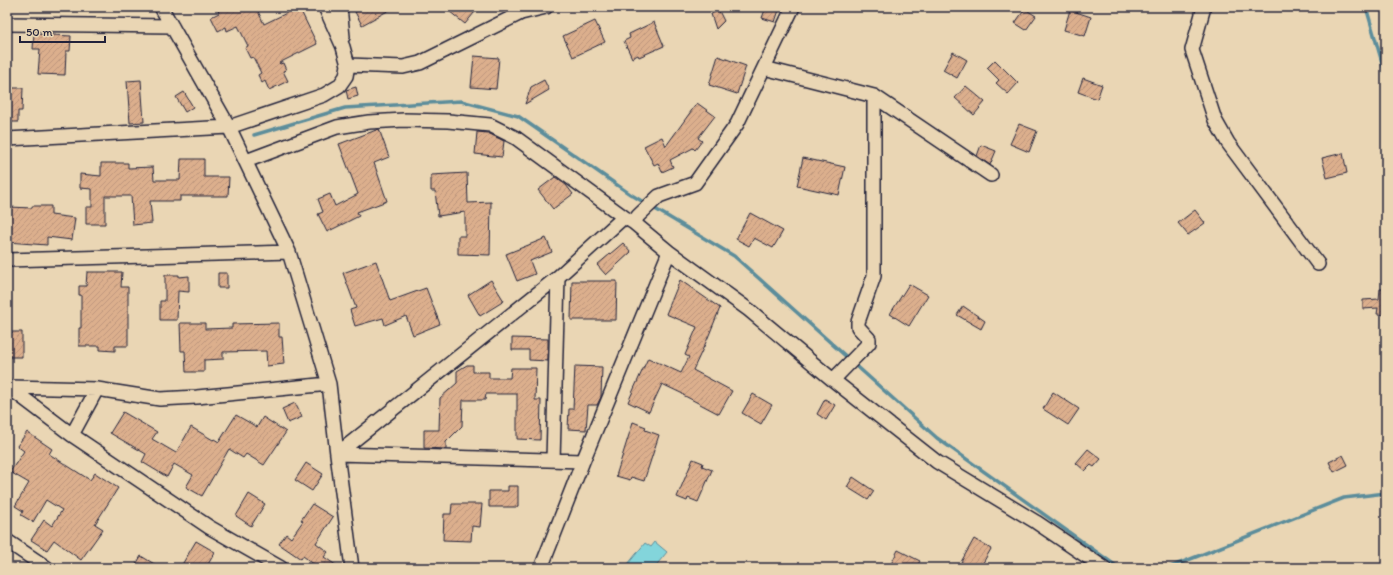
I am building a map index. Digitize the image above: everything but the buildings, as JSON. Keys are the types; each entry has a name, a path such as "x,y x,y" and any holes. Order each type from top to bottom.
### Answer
{"street":[{"path":"161,7 229,127 289,252 329,384 352,568"},
{"path":"7,139 229,127 324,95 339,86 346,76 348,65 343,47 325,7"},
{"path":"340,7 343,47"},
{"path":"348,65 403,67 420,63 522,10 546,7"},
{"path":"337,454 659,196 694,183 737,124 793,7"},
{"path":"1204,7 1192,50 1215,120 1228,143 1318,264"},
{"path":"7,24 172,26"},
{"path":"764,68 874,96 991,175"},
{"path":"838,375 863,351 869,343 869,339 858,328 858,322 874,276 874,96"},
{"path":"246,162 337,127 369,122 404,120 448,121 490,125 516,138 632,219 669,252 838,375 936,462 1036,522 1104,568"},
{"path":"7,260 289,252"},
{"path":"541,568 583,461 669,252"},
{"path":"553,460 558,276"},
{"path":"8,387 97,388 160,399 197,397 329,384"},
{"path":"8,387 72,435 209,527 281,568"},
{"path":"72,435 97,388"},
{"path":"337,454 583,461"},
{"path":"7,541 47,568"}],"water":[{"path":"655,542 667,552 654,568 634,568 628,564 645,543 651,547"}],"waterway":[{"path":"1366,7 1386,76"},
{"path":"254,135 345,108 461,101 518,116 630,194 734,256 937,438 1119,568"},
{"path":"1168,568 1344,498 1386,493"}]}
